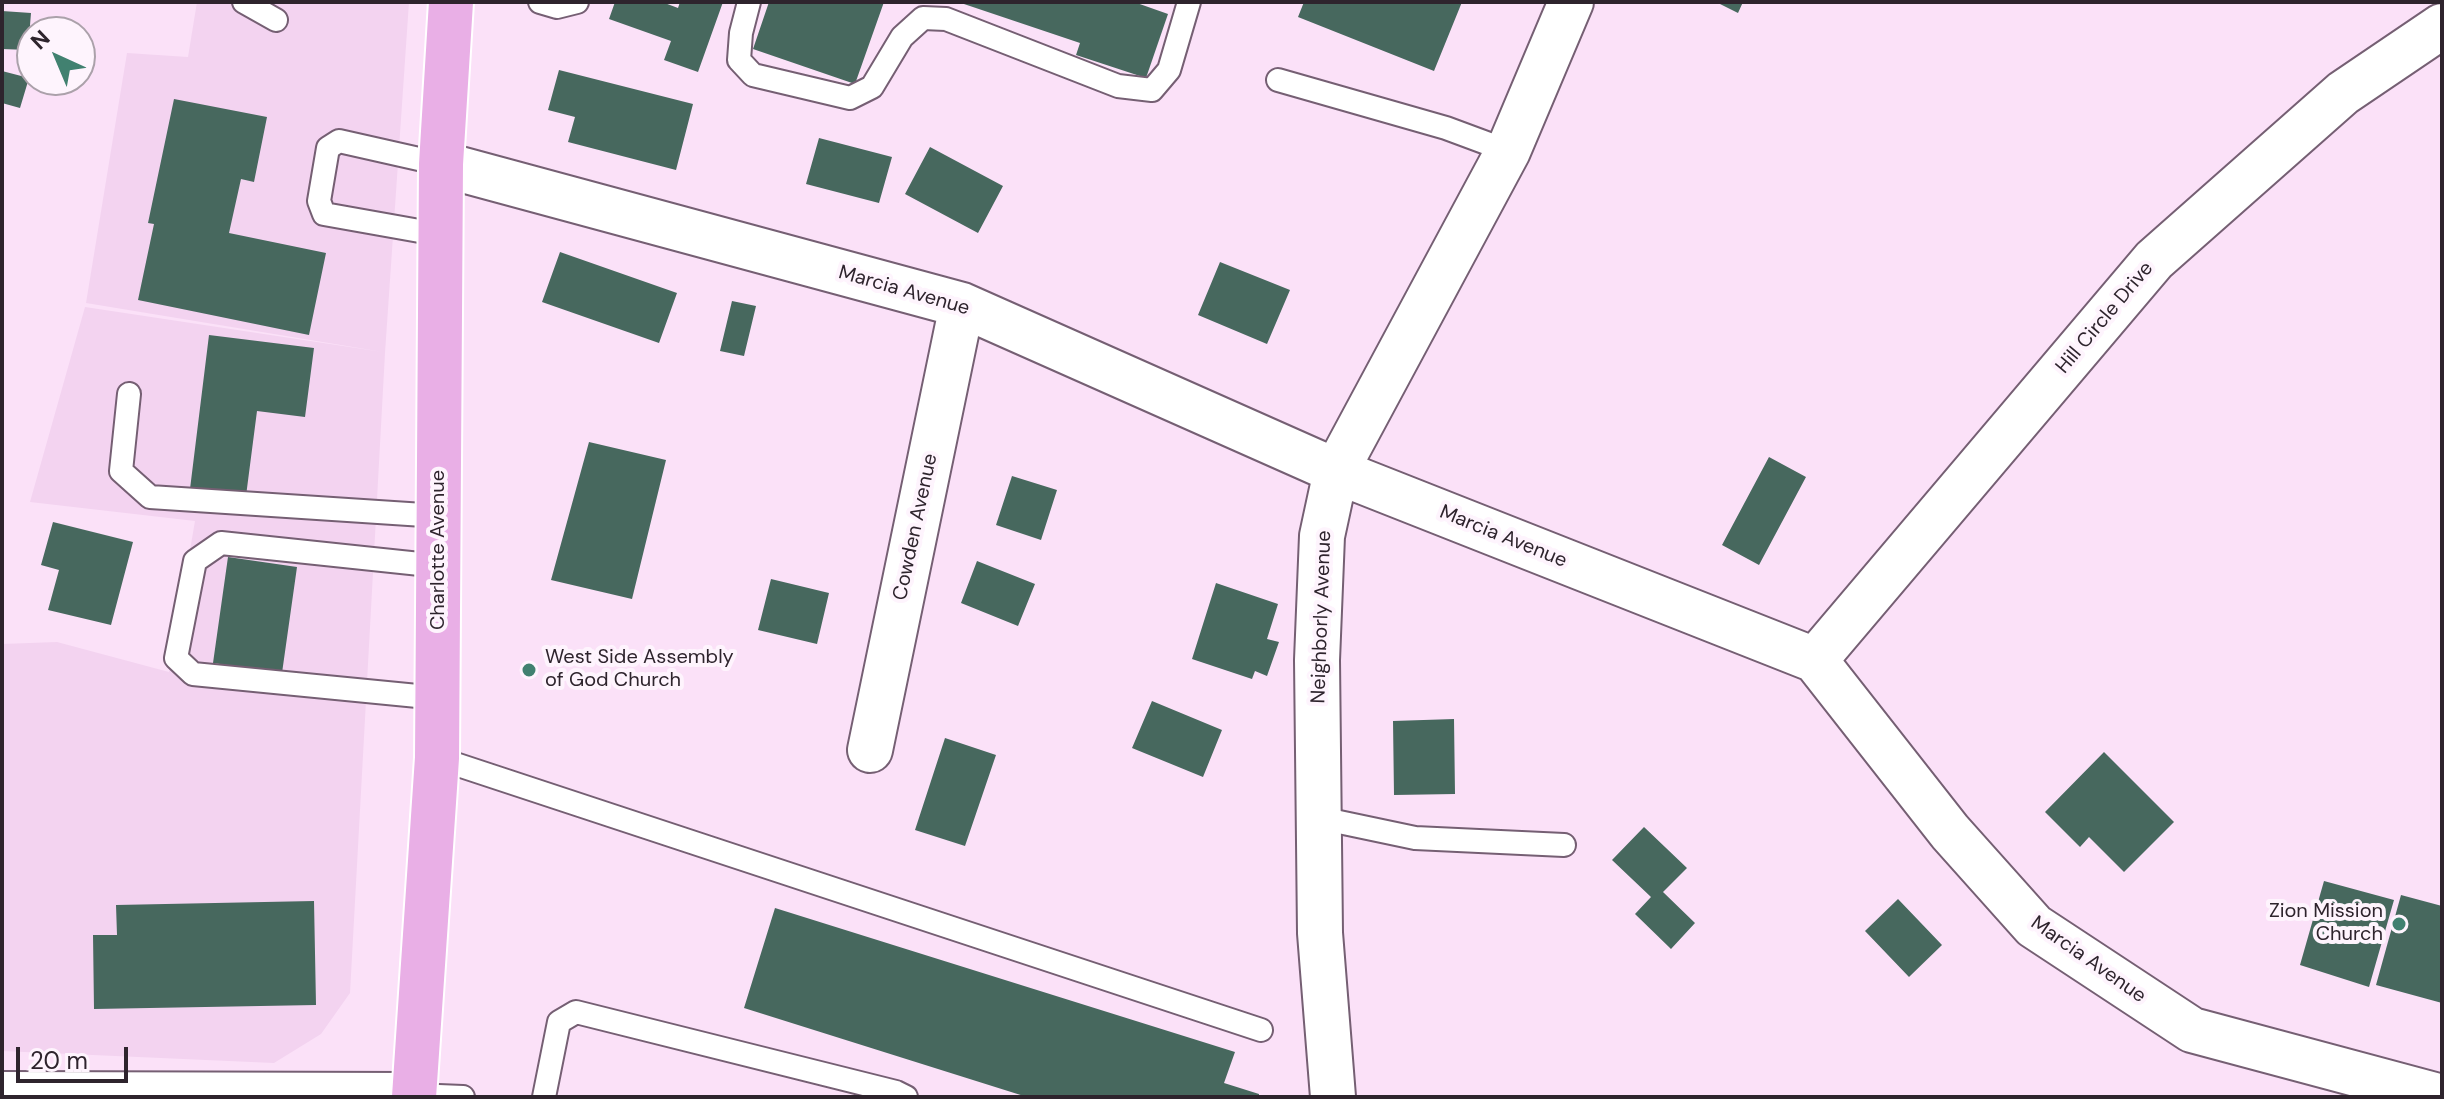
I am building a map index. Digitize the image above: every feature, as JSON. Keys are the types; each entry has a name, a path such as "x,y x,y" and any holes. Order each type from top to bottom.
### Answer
{"main road":[{"name":"Charlotte Avenue","path":"414,1096 437,758 441,164 451,2"}],"street":[{"name":"Neighborly Avenue","path":"1333,1097 1320,933 1317,660 1322,536 1336,471 1508,151 1571,2"},
{"name":"Hill Circle Drive","path":"1815,660 2154,260 2343,93 2442,26"},
{"name":"Marcia Avenue","path":"441,164 962,305 1336,471 1815,660 1950,832 2034,926 2192,1030 2442,1097"},
{"name":"Cowden Avenue","path":"870,750 962,305"},
{"path":"2,1094 414,1096"}],"lane":[{"path":"244,2 276,20"},
{"path":"540,2 557,7 577,2"},
{"path":"749,2 741,33 739,60 753,75 850,98 872,87 902,37 923,18 946,19 1118,86 1152,90 1169,70 1189,2"},
{"path":"1278,80 1446,128 1508,151"},
{"path":"441,164 339,141 328,148 319,201 324,214 442,235"},
{"path":"129,394 121,471 150,497 439,516"},
{"path":"438,698 193,674 176,658 195,561 221,543 439,566"},
{"path":"437,758 1261,1030"},
{"path":"1320,818 1415,838 1564,845"},
{"path":"544,1097 559,1022 576,1012 906,1097"},
{"path":"414,1096 463,1097"}],"shaded area":[{"path":"197,2 409,2 385,353 350,993 321,1034 274,1063 2,1051 2,644 57,642 169,672 195,521 30,502 85,307 383,352 86,303 127,53 188,57"}],"building":[{"path":"615,2 662,2 678,8 680,2 723,2 698,72 664,60 671,41 609,19"},
{"path":"769,2 884,2 855,84 753,49"},
{"path":"958,2 1134,2 1168,14 1146,78 1076,55 1080,43"},
{"path":"1304,2 1462,2 1434,71 1298,17"},
{"path":"1716,2 1743,2 1738,13"},
{"path":"2,11 31,13 31,16 16,16 16,50 2,49"},
{"path":"559,70 693,104 676,170 568,142 575,117 548,110"},
{"path":"2,71 16,75 16,96 24,96 20,108 2,103"},
{"path":"174,99 267,117 254,182 241,179 229,233 326,253 309,335 138,300 154,224 148,223"},
{"path":"819,138 892,157 879,203 806,184"},
{"path":"930,147 1003,186 978,233 905,194"},
{"path":"560,252 677,293 659,343 542,302"},
{"path":"1220,262 1290,290 1267,344 1198,315"},
{"path":"732,301 756,306 744,356 720,351"},
{"path":"209,335 314,348 305,417 257,411 246,496 190,489"},
{"path":"589,442 666,460 632,599 551,580"},
{"path":"1769,457 1806,477 1759,565 1722,545"},
{"path":"1012,476 1057,490 1041,540 996,525"},
{"path":"53,522 133,542 111,625 48,610 59,570 41,565"},
{"path":"228,557 297,567 282,673 213,663"},
{"path":"977,561 1035,584 1018,626 961,603"},
{"path":"771,579 829,593 817,644 758,630"},
{"path":"1216,583 1278,604 1267,639 1279,642 1267,676 1255,671 1252,679 1192,659"},
{"path":"1152,701 1222,730 1203,777 1132,748"},
{"path":"1454,719 1455,794 1394,795 1393,721"},
{"path":"945,738 996,755 965,846 915,830"},
{"path":"2104,752 2174,822 2124,872 2089,837 2080,847 2045,812"},
{"path":"1644,827 1687,868 1663,892 1695,923 1671,949 1635,914 1651,897 1612,860"},
{"path":"2324,881 2394,900 2369,987 2300,965"},
{"path":"2401,895 2442,906 2442,1003 2376,985"},
{"path":"1898,899 1942,945 1909,977 1865,931"},
{"path":"314,901 316,1005 94,1009 93,935 117,935 116,905"},
{"path":"775,908 1235,1052 1224,1083 1259,1094 1259,1097 1027,1097 744,1008"}],"place":[{"name":"West Side Assembly of God Church","path":"529,670"},
{"name":"Zion Mission Church","path":"2399,924"}]}
